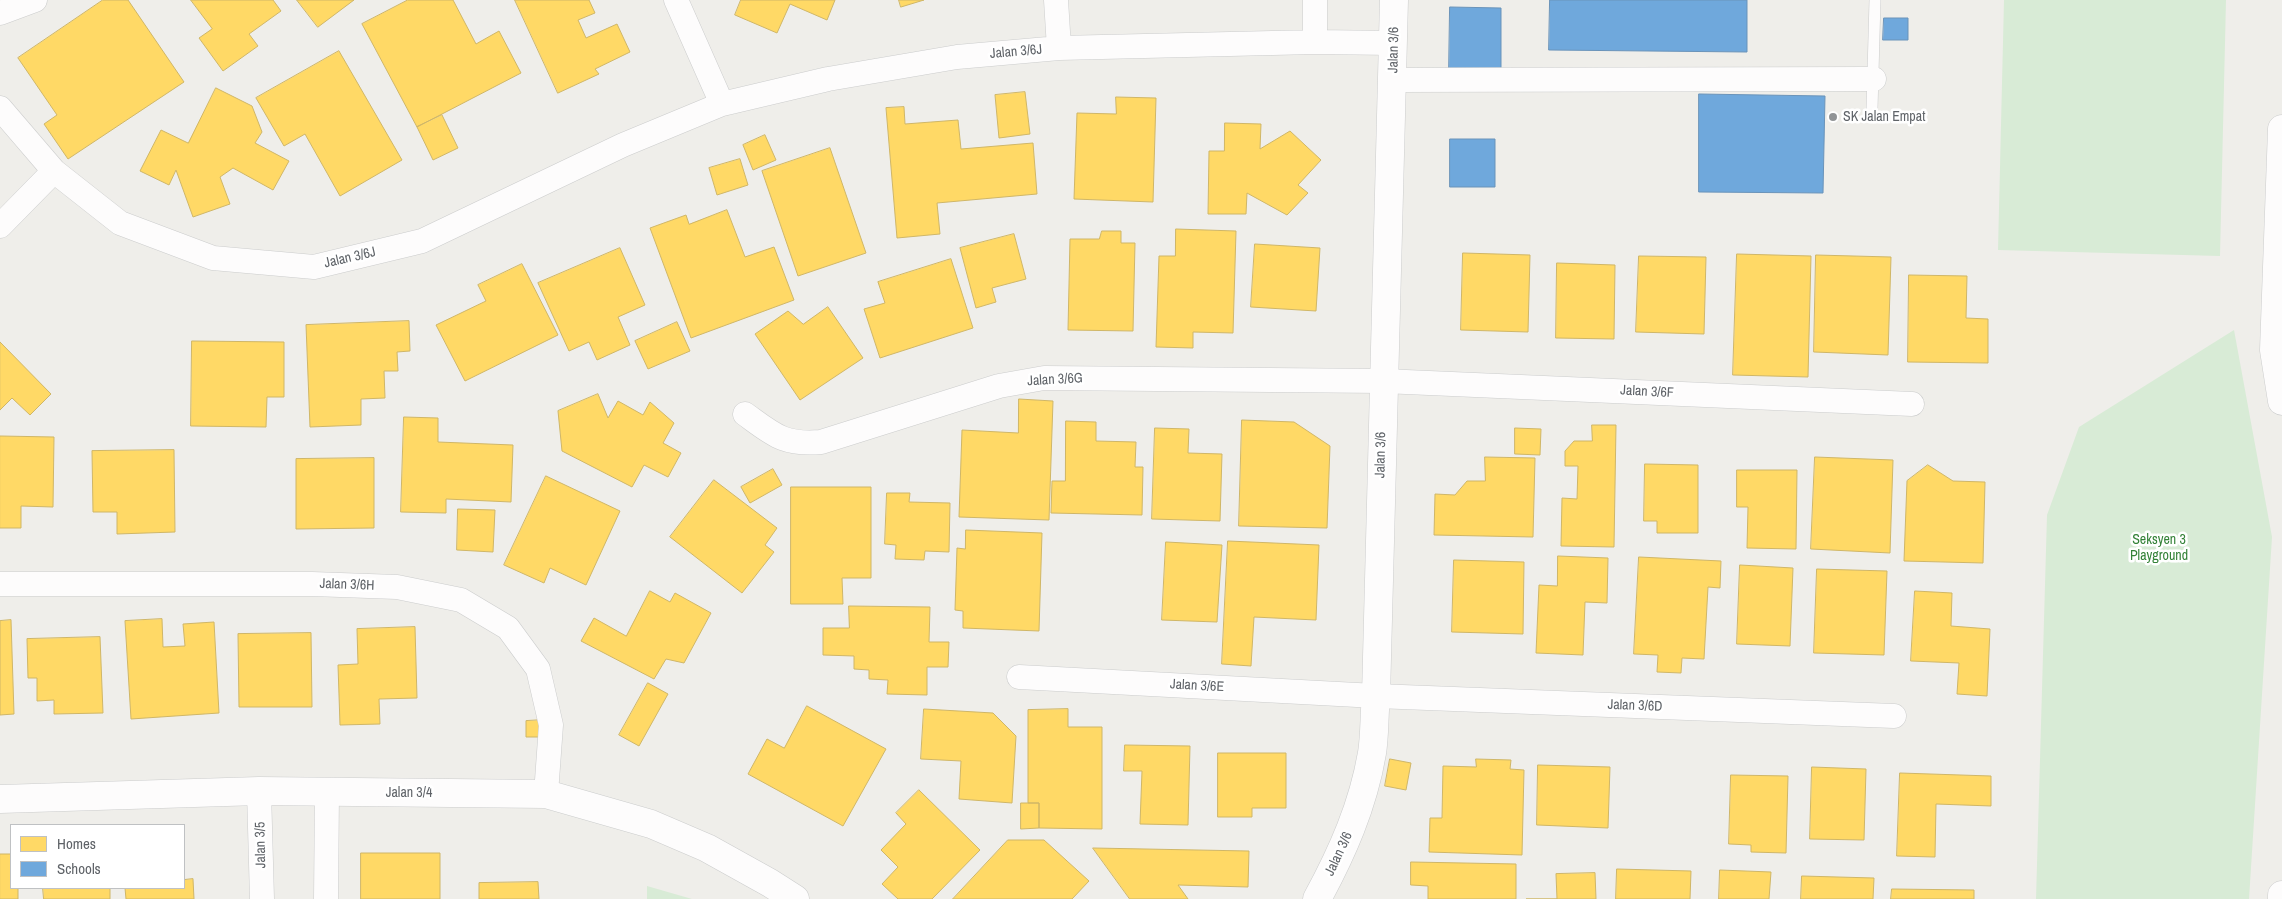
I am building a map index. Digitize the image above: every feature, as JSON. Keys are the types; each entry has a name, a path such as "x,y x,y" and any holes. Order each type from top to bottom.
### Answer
{"street":[{"path":"0,13 35,0"},
{"path":"676,0 722,104"},
{"path":"1056,0 1059,48"},
{"path":"1315,0 1315,42"},
{"name":"Jalan 3/6","path":"1317,899 1340,858 1358,810 1372,752 1376,696 1394,0"},
{"name":"Jalan 3/6J","path":"0,108 54,171 120,223 213,258 314,267 422,241 623,145 722,104 828,79 948,59 1059,48 1315,42 1394,43"},
{"path":"1393,80 1874,79"},
{"path":"2282,129 2274,350 2282,401"},
{"path":"0,226 54,171"},
{"name":"Jalan 3/6G","path":"745,414 778,437 790,442 806,444 838,439 999,386 1044,378 1383,381"},
{"name":"Jalan 3/6F","path":"1383,381 1912,404"},
{"name":"Jalan 3/6H","path":"0,584 312,584 397,587 461,600 508,628 538,668 551,725 546,794"},
{"name":"Jalan 3/6E","path":"1019,677 1376,696"},
{"name":"Jalan 3/6D","path":"1376,696 1894,716"},
{"name":"Jalan 3/4","path":"0,799 259,791 546,794 652,824 707,848 770,882 795,899"},
{"name":"Jalan 3/5","path":"259,791 262,899"},
{"path":"326,899 327,792"}],"lane":[{"path":"1872,110 1875,0"}],"green space":[{"path":"2004,0 2226,0 2220,256 1998,250"},
{"name":"Seksyen 3 Playground","path":"2234,330 2272,537 2249,899 2036,899 2047,515 2079,427"},
{"path":"647,886 692,899 647,899"}],"building: Homes":[{"path":"103,0 128,0 184,82 68,159 44,124 57,115 18,58"},
{"path":"191,0 273,0 281,11 249,34 258,46 223,71 199,38 212,29"},
{"path":"297,0 354,0 318,27"},
{"path":"408,0 453,0 476,44 499,31 521,73 417,127 362,24"},
{"path":"515,0 589,0 595,13 578,20 586,38 617,24 630,52 595,69 599,74 558,93"},
{"path":"741,0 835,0 827,20 790,4 777,33 735,15"},
{"path":"899,0 924,0 901,7"},
{"path":"339,51 402,160 340,196 305,134 284,146 256,98"},
{"path":"216,88 252,106 262,132 255,143 289,161 273,190 233,168 220,177 230,204 193,217 176,170 169,185 140,171 161,130 188,143"},
{"path":"1025,92 1030,134 999,138 995,95"},
{"path":"1116,97 1156,98 1153,202 1074,199 1077,113 1116,114"},
{"path":"904,107 905,124 958,120 961,149 1033,143 1037,194 937,203 940,234 897,238 886,108"},
{"path":"442,115 458,148 433,160 417,127"},
{"path":"1225,123 1261,124 1260,149 1290,131 1321,160 1298,185 1308,193 1287,215 1247,193 1246,214 1208,214 1209,151 1224,151"},
{"path":"765,135 776,160 753,170 743,145"},
{"path":"830,148 866,253 798,276 762,171"},
{"path":"740,159 748,185 717,195 709,168"},
{"path":"727,210 745,257 774,247 794,300 691,338 650,228 686,215 689,224"},
{"path":"1176,229 1236,231 1233,333 1193,332 1193,348 1156,347 1159,256 1175,256"},
{"path":"1102,231 1121,231 1121,243 1135,243 1133,331 1068,330 1070,239 1099,239"},
{"path":"1014,234 1026,279 992,288 996,302 976,308 960,248"},
{"path":"1255,244 1320,248 1316,311 1251,307"},
{"path":"620,248 645,305 618,317 630,345 597,360 589,342 569,351 538,283"},
{"path":"1463,253 1530,255 1528,332 1461,330"},
{"path":"1737,254 1811,256 1808,377 1733,375"},
{"path":"1816,255 1891,257 1888,355 1814,352"},
{"path":"1639,256 1706,257 1704,334 1636,332"},
{"path":"951,259 973,328 880,358 864,309 885,303 878,282"},
{"path":"1557,263 1615,265 1614,339 1556,338"},
{"path":"522,264 558,335 465,381 436,325 486,301 478,285"},
{"path":"1909,275 1967,276 1966,318 1988,319 1988,363 1908,362"},
{"path":"828,307 863,358 800,400 755,334 788,311 803,324"},
{"path":"409,321 410,351 397,352 398,371 384,371 385,398 361,399 361,425 310,427 306,325"},
{"path":"677,322 690,351 648,369 635,341"},
{"path":"192,341 284,342 284,397 267,397 266,427 191,426"},
{"path":"0,342 51,394 30,415 12,398 0,410"},
{"path":"598,394 608,418 618,401 643,415 650,402 674,423 663,443 681,453 668,477 644,465 632,487 562,451 558,411"},
{"path":"1019,399 1053,401 1049,520 959,517 962,430 1018,433"},
{"path":"404,417 438,418 438,442 513,445 511,502 446,499 446,513 401,512"},
{"path":"1242,420 1294,422 1330,446 1327,528 1239,526"},
{"path":"1066,421 1096,422 1096,441 1136,442 1135,467 1143,467 1142,515 1051,513 1052,481 1065,481"},
{"path":"1592,425 1616,425 1614,547 1561,546 1562,498 1577,499 1578,466 1565,466 1565,451 1574,441 1592,441"},
{"path":"1155,428 1189,429 1188,453 1222,454 1220,521 1152,519"},
{"path":"1515,428 1541,429 1540,455 1515,454"},
{"path":"0,436 54,437 53,507 21,506 21,528 0,528"},
{"path":"174,450 175,532 117,534 117,512 93,512 92,451"},
{"path":"1485,457 1535,458 1533,537 1434,535 1435,494 1455,495 1467,481 1485,481"},
{"path":"1815,457 1893,460 1890,553 1811,549"},
{"path":"374,458 374,528 296,529 296,459"},
{"path":"1645,464 1698,465 1698,533 1657,533 1657,521 1644,521"},
{"path":"1928,465 1953,481 1985,482 1983,563 1904,561 1907,481"},
{"path":"773,469 782,485 750,503 741,487"},
{"path":"1737,470 1797,470 1796,549 1747,548 1748,507 1737,507"},
{"path":"546,476 620,511 586,585 550,568 544,583 504,565"},
{"path":"714,480 777,528 765,545 774,552 742,593 670,537"},
{"path":"791,487 871,487 871,578 842,578 843,604 791,604"},
{"path":"887,493 910,493 909,502 950,503 949,552 925,551 924,560 895,559 896,545 885,544"},
{"path":"458,509 495,510 493,552 457,550"},
{"path":"966,530 1042,533 1039,631 963,628 963,611 955,610 957,548 965,549"},
{"path":"1228,541 1319,545 1316,620 1254,617 1251,666 1222,664"},
{"path":"1166,542 1222,545 1217,622 1162,620"},
{"path":"1558,556 1608,558 1607,603 1585,602 1583,655 1536,653 1539,585 1557,586"},
{"path":"1639,557 1721,561 1720,588 1708,587 1704,659 1682,658 1681,673 1657,672 1658,655 1634,654"},
{"path":"1454,560 1524,562 1523,634 1452,632"},
{"path":"1740,565 1793,568 1790,646 1737,644"},
{"path":"1817,569 1887,571 1884,655 1814,653"},
{"path":"650,591 670,602 675,593 711,613 684,663 666,659 654,679 581,641 594,618 626,636"},
{"path":"1915,591 1952,593 1951,626 1990,629 1987,696 1957,694 1959,663 1911,661"},
{"path":"849,606 930,607 929,642 949,642 948,667 927,667 927,695 887,694 888,680 869,679 869,670 854,669 854,656 823,655 823,628 849,628"},
{"path":"162,619 163,647 185,646 183,624 214,622 219,713 131,719 125,621"},
{"path":"11,620 14,714 0,715 0,621"},
{"path":"415,627 417,698 379,699 380,724 340,725 338,665 358,664 357,629"},
{"path":"311,633 312,707 239,707 238,634"},
{"path":"100,637 103,713 54,714 54,700 37,701 37,678 28,678 27,639"},
{"path":"648,683 668,694 639,746 619,735"},
{"path":"807,706 886,749 843,826 748,774 767,739 784,748"},
{"path":"924,709 993,713 1016,736 1012,803 959,799 961,761 921,759"},
{"path":"1068,709 1068,727 1102,727 1102,829 1039,828 1039,803 1028,803 1028,710"},
{"path":"543,720 543,737 526,737 526,721"},
{"path":"1125,745 1190,746 1188,825 1140,824 1142,771 1124,771"},
{"path":"1218,753 1286,753 1286,808 1252,808 1252,817 1218,817"},
{"path":"1390,759 1411,763 1406,790 1385,786"},
{"path":"1476,759 1511,760 1510,769 1524,770 1522,855 1429,852 1430,818 1442,818 1443,766 1476,767"},
{"path":"1538,765 1610,767 1608,828 1537,825"},
{"path":"1812,767 1866,769 1864,840 1810,839"},
{"path":"1900,773 1991,776 1991,806 1936,804 1935,857 1897,856"},
{"path":"1731,775 1788,776 1786,853 1751,852 1751,845 1729,844"},
{"path":"919,790 980,850 932,899 898,899 882,884 898,867 881,850 906,824 896,813"},
{"path":"1021,803 1039,803 1039,828 1021,829"},
{"path":"1008,840 1044,840 1089,881 1072,899 953,899"},
{"path":"1093,848 1249,851 1248,887 1178,885 1188,899 1130,899"},
{"path":"361,853 440,853 440,899 361,899"},
{"path":"0,854 10,854 10,889 18,889 18,899 0,899"},
{"path":"1411,862 1516,864 1516,899 1428,899 1428,886 1411,885"},
{"path":"1617,869 1691,871 1690,899 1616,899"},
{"path":"1720,870 1771,872 1769,899 1719,899"},
{"path":"1595,873 1596,899 1557,899 1556,874"},
{"path":"1802,876 1874,878 1873,899 1801,899"},
{"path":"193,879 194,899 126,899 125,889 185,889 185,880"},
{"path":"538,882 539,899 479,899 479,883"},
{"path":"43,889 110,889 110,899 44,899"},
{"path":"1892,889 1974,890 1974,899 1891,899"}],"building: Schools":[{"path":"1550,0 1747,0 1747,52 1549,50"},
{"path":"1450,7 1501,8 1501,72 1449,72"},
{"path":"1884,18 1908,18 1908,40 1883,40"},
{"path":"1699,94 1825,96 1823,193 1699,192"},
{"path":"1450,139 1495,139 1495,187 1450,187"}],"place":[{"name":"SK Jalan Empat","path":"1833,117"}]}
